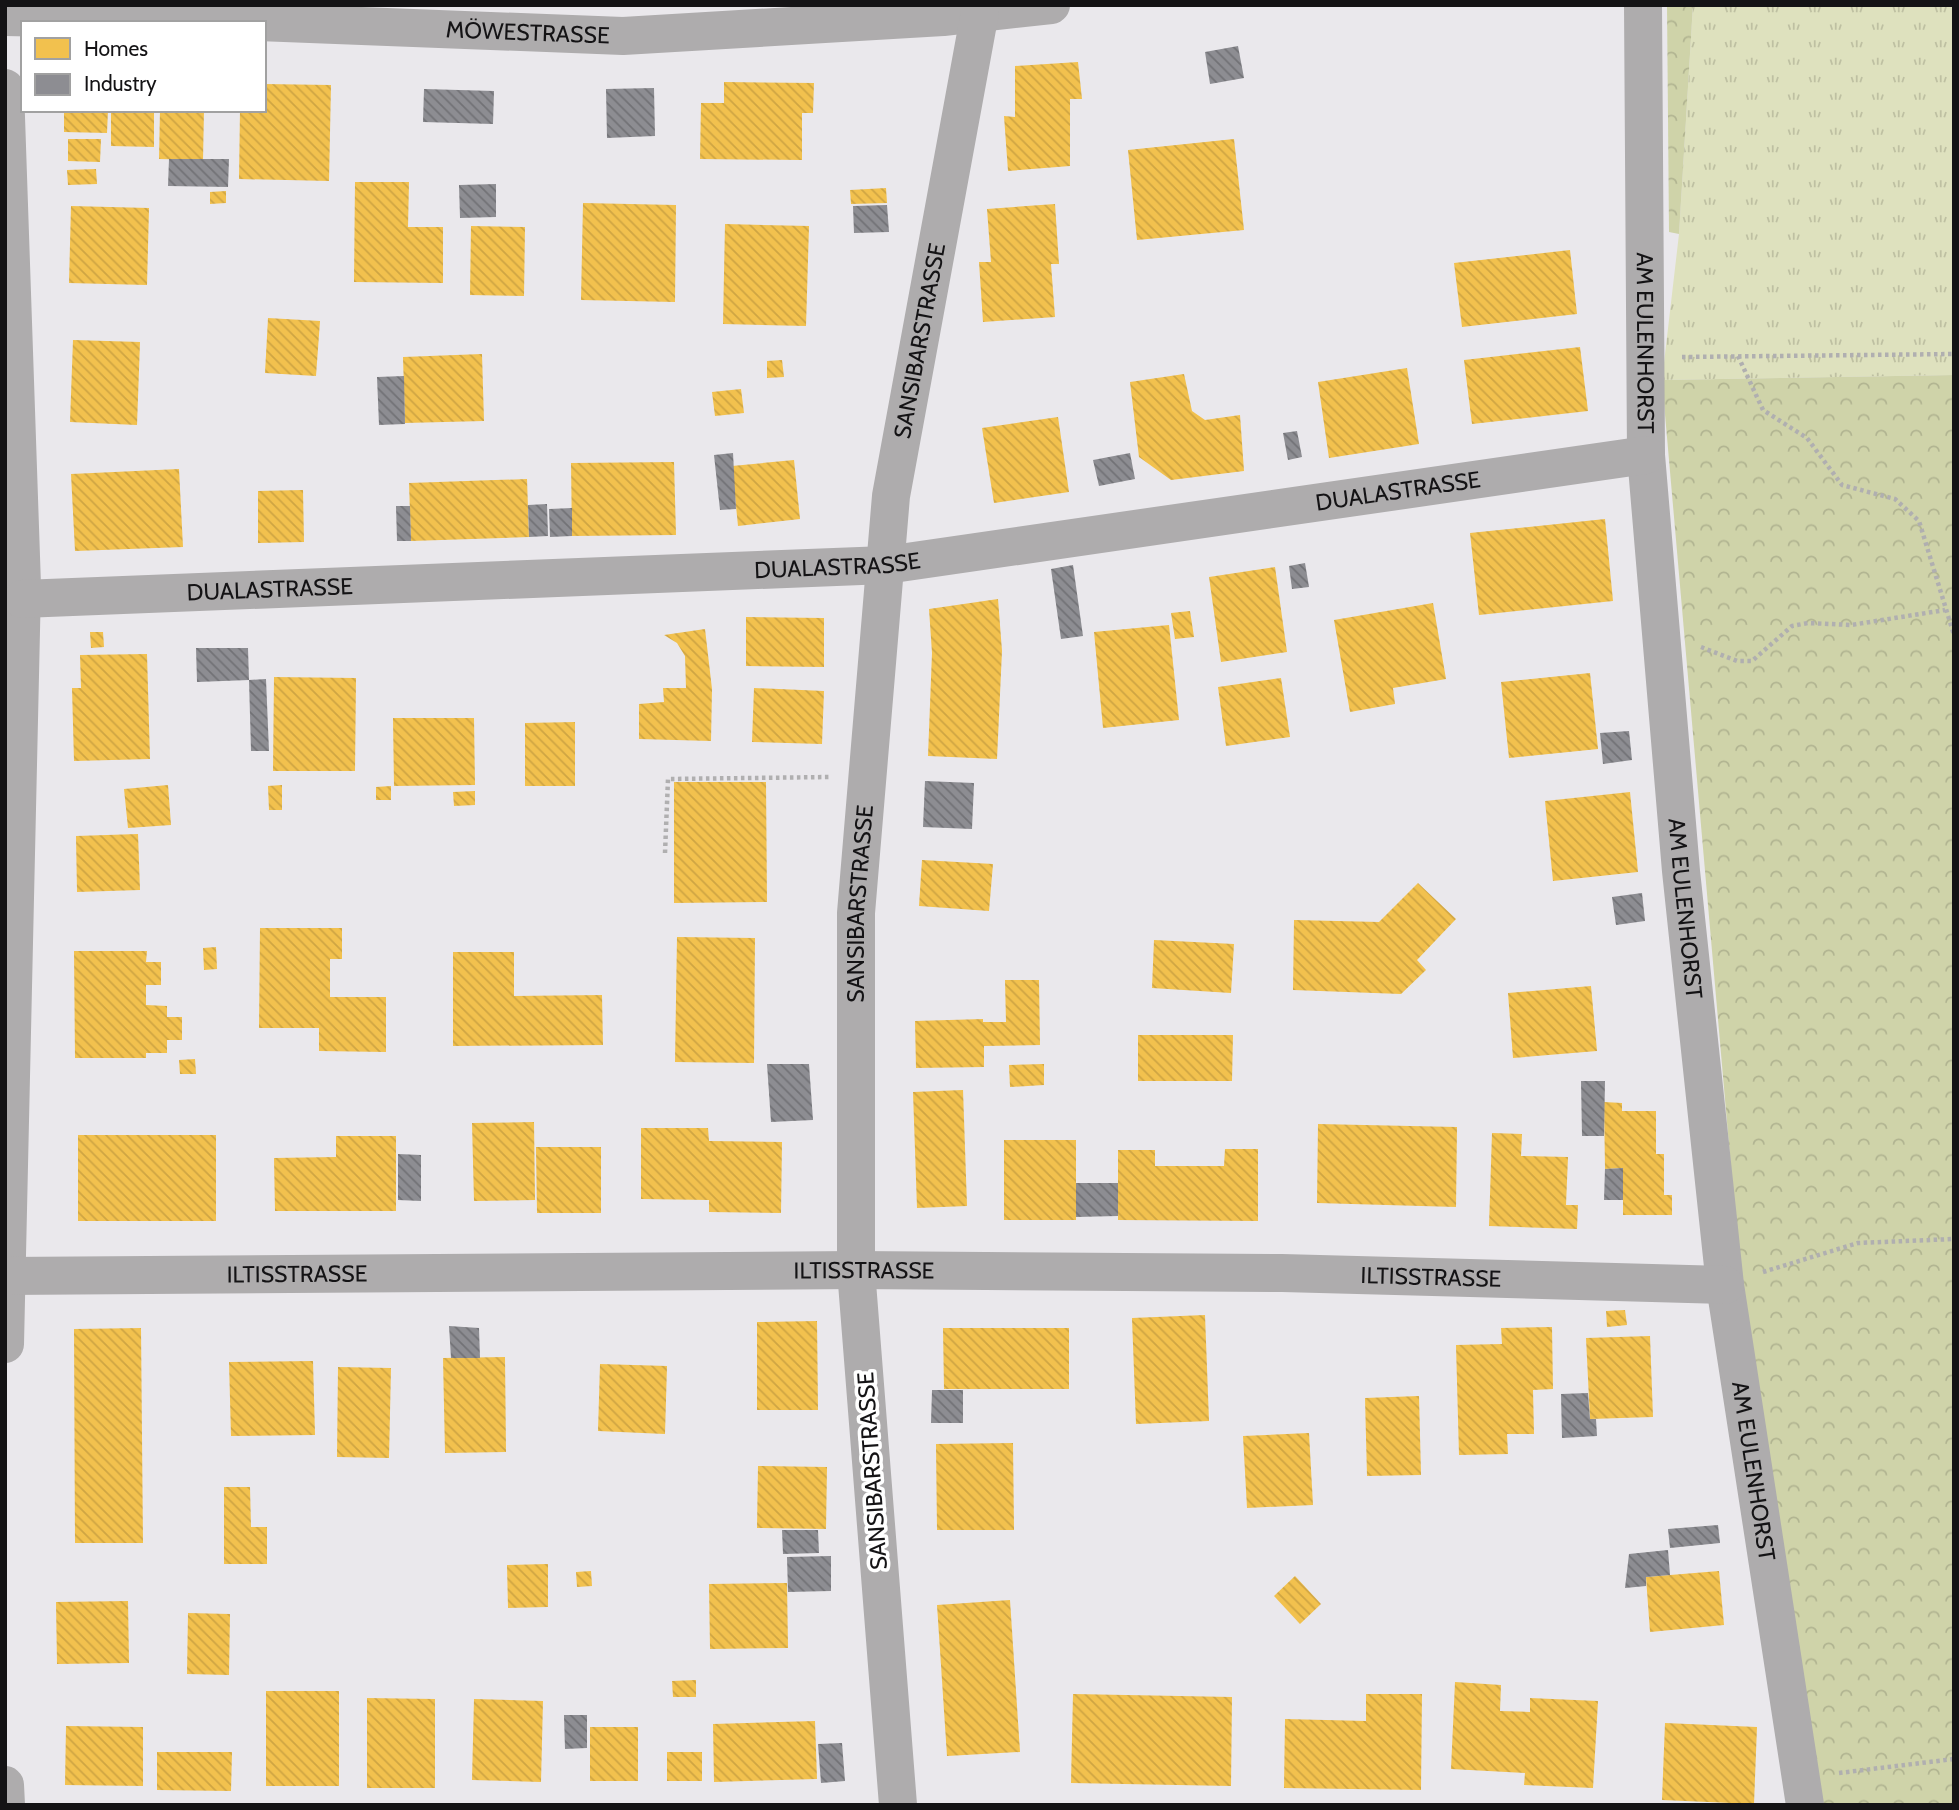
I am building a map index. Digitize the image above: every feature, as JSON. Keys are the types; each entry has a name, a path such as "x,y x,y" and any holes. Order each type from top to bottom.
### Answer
{"street":[{"name":"MÖWESTRASSE","path":"266,22 623,36 1051,5"},
{"name":"AM EULENHORST","path":"1643,5 1646,455 1681,871 1725,1285 1803,1793"},
{"name":"SANSIBARSTRASSE","path":"898,1805 856,1270 856,914 891,496 980,12"},
{"name":"MÖWESTRASSE","path":"5,17 207,21"},
{"path":"5,88 22,599 5,1344"},
{"name":"DUALASTRASSE","path":"22,599 886,565 1646,455"},
{"name":"ILTISSTRASSE","path":"7,1276 856,1270 1282,1273 1725,1285"},
{"path":"5,1785 6,1805"}],"path":[{"path":"1644,357 1954,354"},
{"path":"1738,356 1763,410 1807,438 1842,485 1895,499 1919,521 1954,635"},
{"path":"1662,644 1692,645 1737,661 1752,661 1792,626 1808,622 1852,625 1945,610"},
{"path":"665,853 668,779 867,776"},
{"path":"1725,1285 1858,1242 1954,1239"},
{"path":"1803,1793 1852,1770 1954,1759"}],"green space":[{"path":"1667,5 1693,5 1679,234 1669,232"},
{"path":"1693,5 1954,5 1954,375 1662,380 1679,234"},
{"path":"1954,375 1954,1805 1822,1805 1739,1259 1662,380"}],"building: Homes":[{"path":"1078,62 1082,99 1070,99 1070,166 1008,171 1004,116 1015,117 1015,66"},
{"path":"724,82 814,83 813,113 802,113 802,160 700,159 701,103 724,103"},
{"path":"266,84 331,85 329,181 239,179 240,112 266,112"},
{"path":"64,112 108,112 107,133 64,132"},
{"path":"111,112 154,112 154,147 111,146"},
{"path":"160,112 204,112 203,160 159,159"},
{"path":"68,139 101,139 100,162 68,161"},
{"path":"1234,139 1244,230 1137,240 1128,150"},
{"path":"96,169 97,184 68,185 67,170"},
{"path":"355,182 409,182 408,227 443,227 443,283 354,282"},
{"path":"886,188 887,203 851,204 850,190"},
{"path":"226,191 226,203 210,204 210,192"},
{"path":"583,203 676,205 675,302 581,300"},
{"path":"1055,204 1059,264 1051,264 1055,317 983,322 979,262 991,262 987,209"},
{"path":"71,206 149,208 147,285 69,283"},
{"path":"725,224 809,226 806,326 723,324"},
{"path":"471,226 525,227 524,296 470,295"},
{"path":"1570,250 1577,314 1462,327 1454,263"},
{"path":"268,318 320,321 316,376 265,373"},
{"path":"73,340 140,342 137,425 70,422"},
{"path":"1580,347 1588,411 1472,424 1464,360"},
{"path":"482,354 484,421 405,423 403,357"},
{"path":"782,360 784,377 767,378 767,361"},
{"path":"1407,368 1419,444 1329,458 1318,382"},
{"path":"1184,374 1192,411 1205,420 1240,415 1244,471 1171,480 1139,457 1130,382"},
{"path":"741,389 744,413 715,416 712,392"},
{"path":"1058,417 1069,492 994,503 982,428"},
{"path":"794,460 800,519 738,526 732,466"},
{"path":"674,462 676,535 572,536 571,463"},
{"path":"179,469 183,547 75,551 71,474"},
{"path":"527,479 529,537 411,541 409,483"},
{"path":"303,490 304,542 258,543 258,491"},
{"path":"1605,519 1613,601 1479,615 1470,533"},
{"path":"1275,567 1287,652 1221,662 1209,577"},
{"path":"998,599 1002,651 997,759 928,756 932,653 929,609"},
{"path":"1433,603 1446,679 1393,688 1395,704 1350,712 1334,620"},
{"path":"1190,611 1194,637 1175,639 1171,613"},
{"path":"746,617 824,618 824,667 746,666"},
{"path":"1169,625 1179,720 1103,728 1094,632"},
{"path":"705,629 712,689 711,741 639,739 639,704 664,702 663,688 686,688 685,656 677,643 664,635"},
{"path":"90,632 103,632 104,647 91,648"},
{"path":"147,654 150,759 74,761 72,688 81,688 80,655"},
{"path":"1590,673 1598,749 1509,758 1501,682"},
{"path":"274,677 356,678 355,771 273,771"},
{"path":"1281,678 1290,737 1226,746 1218,687"},
{"path":"754,688 824,691 822,744 752,742"},
{"path":"393,718 474,718 475,785 394,786"},
{"path":"575,722 575,786 525,786 525,723"},
{"path":"674,782 766,782 767,902 674,903"},
{"path":"168,785 171,825 128,828 124,789"},
{"path":"282,785 282,810 269,810 268,786"},
{"path":"391,786 391,800 376,800 376,787"},
{"path":"475,791 475,805 454,806 453,792"},
{"path":"1630,792 1638,872 1553,881 1545,801"},
{"path":"138,834 140,890 77,892 76,836"},
{"path":"922,860 993,864 989,911 919,906"},
{"path":"1418,883 1456,919 1417,960 1426,970 1401,994 1293,990 1294,920 1379,922"},
{"path":"260,928 342,928 342,959 330,959 330,997 386,997 386,1052 319,1051 319,1028 259,1028"},
{"path":"677,937 755,938 754,1063 675,1062"},
{"path":"1154,940 1234,944 1231,993 1152,988"},
{"path":"216,947 217,969 204,970 203,948"},
{"path":"74,951 147,951 146,962 161,962 161,985 146,985 146,1005 167,1006 167,1017 182,1017 182,1040 167,1040 167,1053 146,1053 146,1058 75,1058"},
{"path":"453,952 514,952 514,996 602,995 603,1045 453,1046"},
{"path":"1005,980 1039,980 1040,1045 984,1046 984,1067 916,1068 915,1021 983,1019 983,1022 1006,1022"},
{"path":"1591,986 1597,1051 1513,1058 1508,993"},
{"path":"1138,1035 1233,1035 1232,1081 1138,1081"},
{"path":"195,1059 196,1074 180,1074 179,1060"},
{"path":"1044,1064 1044,1085 1010,1087 1009,1065"},
{"path":"963,1090 967,1206 917,1208 913,1092"},
{"path":"1604,1102 1622,1103 1622,1111 1656,1111 1656,1154 1664,1154 1664,1195 1672,1195 1672,1215 1623,1215 1623,1168 1605,1169"},
{"path":"534,1122 535,1200 474,1201 472,1123"},
{"path":"1318,1124 1457,1127 1456,1207 1317,1203"},
{"path":"641,1128 708,1128 709,1141 782,1142 781,1213 709,1212 709,1200 641,1199"},
{"path":"1492,1133 1522,1134 1521,1156 1568,1157 1566,1205 1578,1205 1577,1229 1489,1226"},
{"path":"78,1135 216,1135 216,1221 78,1221"},
{"path":"336,1136 396,1136 396,1211 275,1211 274,1158 336,1157"},
{"path":"1004,1140 1076,1140 1076,1220 1004,1220"},
{"path":"536,1147 601,1147 601,1213 537,1213"},
{"path":"1225,1149 1258,1149 1258,1221 1118,1220 1118,1150 1155,1150 1155,1166 1224,1166"},
{"path":"1625,1310 1627,1325 1607,1327 1606,1311"},
{"path":"1205,1315 1209,1421 1136,1424 1132,1318"},
{"path":"817,1321 818,1410 757,1410 757,1322"},
{"path":"1552,1327 1553,1389 1533,1390 1534,1434 1507,1434 1508,1454 1459,1455 1456,1345 1502,1344 1501,1328"},
{"path":"141,1328 143,1543 75,1543 74,1329"},
{"path":"943,1328 1069,1328 1069,1389 944,1389"},
{"path":"1650,1336 1653,1417 1590,1419 1586,1338"},
{"path":"505,1357 506,1452 445,1453 443,1358"},
{"path":"313,1361 315,1435 231,1436 229,1362"},
{"path":"600,1364 667,1366 665,1434 598,1431"},
{"path":"338,1367 391,1368 389,1458 337,1457"},
{"path":"1419,1396 1421,1475 1367,1476 1365,1398"},
{"path":"1309,1433 1313,1505 1247,1508 1243,1436"},
{"path":"1013,1443 1014,1530 937,1530 936,1444"},
{"path":"758,1466 827,1467 826,1529 757,1528"},
{"path":"224,1487 250,1487 251,1527 267,1527 267,1564 224,1564"},
{"path":"548,1564 548,1607 508,1608 507,1565"},
{"path":"591,1571 592,1586 577,1587 576,1572"},
{"path":"1719,1571 1724,1625 1650,1632 1646,1577"},
{"path":"1295,1576 1321,1604 1300,1624 1274,1596"},
{"path":"787,1583 788,1648 710,1649 709,1584"},
{"path":"1010,1600 1020,1752 947,1756 937,1605"},
{"path":"128,1601 129,1663 57,1664 56,1602"},
{"path":"188,1613 230,1614 229,1675 187,1674"},
{"path":"696,1680 696,1697 673,1697 672,1681"},
{"path":"1455,1682 1501,1685 1500,1711 1530,1712 1530,1698 1598,1701 1593,1788 1524,1785 1525,1773 1451,1769"},
{"path":"266,1691 339,1691 339,1786 266,1786"},
{"path":"1073,1694 1232,1697 1231,1786 1071,1783"},
{"path":"1366,1694 1422,1694 1421,1790 1284,1788 1285,1719 1366,1721"},
{"path":"367,1698 435,1699 435,1788 367,1788"},
{"path":"474,1699 543,1701 541,1782 472,1780"},
{"path":"815,1721 817,1779 714,1782 713,1724"},
{"path":"1665,1723 1757,1727 1754,1804 1662,1800"},
{"path":"66,1726 143,1727 143,1786 65,1785"},
{"path":"590,1727 638,1727 638,1781 590,1781"},
{"path":"157,1752 232,1752 231,1791 157,1790"},
{"path":"667,1752 702,1752 702,1781 667,1781"}],"building: Industry":[{"path":"1238,46 1244,78 1210,84 1205,52"},
{"path":"654,88 655,136 607,138 606,89"},
{"path":"424,89 494,91 493,124 423,122"},
{"path":"169,159 229,159 228,187 168,186"},
{"path":"496,184 496,217 460,218 459,185"},
{"path":"887,205 889,232 854,233 853,206"},
{"path":"404,376 405,424 379,425 377,377"},
{"path":"1297,431 1302,457 1288,460 1283,433"},
{"path":"733,453 736,509 720,510 714,455"},
{"path":"1130,453 1135,479 1099,486 1093,460"},
{"path":"547,504 548,536 529,537 528,505"},
{"path":"396,506 410,506 411,541 397,541"},
{"path":"572,508 572,536 550,537 549,509"},
{"path":"1305,563 1309,587 1292,589 1289,566"},
{"path":"1073,565 1083,636 1061,639 1051,569"},
{"path":"196,648 248,648 249,680 197,682"},
{"path":"266,679 269,751 251,751 249,680"},
{"path":"1629,731 1632,760 1603,764 1600,733"},
{"path":"925,781 974,783 972,829 923,827"},
{"path":"1642,893 1645,921 1616,925 1612,897"},
{"path":"767,1064 809,1064 813,1120 771,1122"},
{"path":"1581,1081 1605,1081 1604,1136 1582,1136"},
{"path":"398,1154 421,1155 421,1201 398,1200"},
{"path":"1623,1168 1623,1200 1604,1200 1605,1169"},
{"path":"1076,1183 1118,1183 1118,1216 1076,1217"},
{"path":"449,1326 479,1328 480,1358 451,1358"},
{"path":"932,1390 963,1390 963,1423 931,1423"},
{"path":"1588,1393 1590,1419 1596,1419 1597,1436 1562,1438 1561,1394"},
{"path":"1718,1525 1720,1543 1670,1548 1668,1529"},
{"path":"782,1530 818,1530 819,1553 783,1554"},
{"path":"1668,1550 1670,1575 1646,1577 1646,1586 1625,1588 1629,1554"},
{"path":"831,1556 831,1591 788,1592 787,1557"},
{"path":"564,1715 587,1715 587,1748 565,1749"},
{"path":"842,1743 845,1781 821,1783 818,1744"}]}
